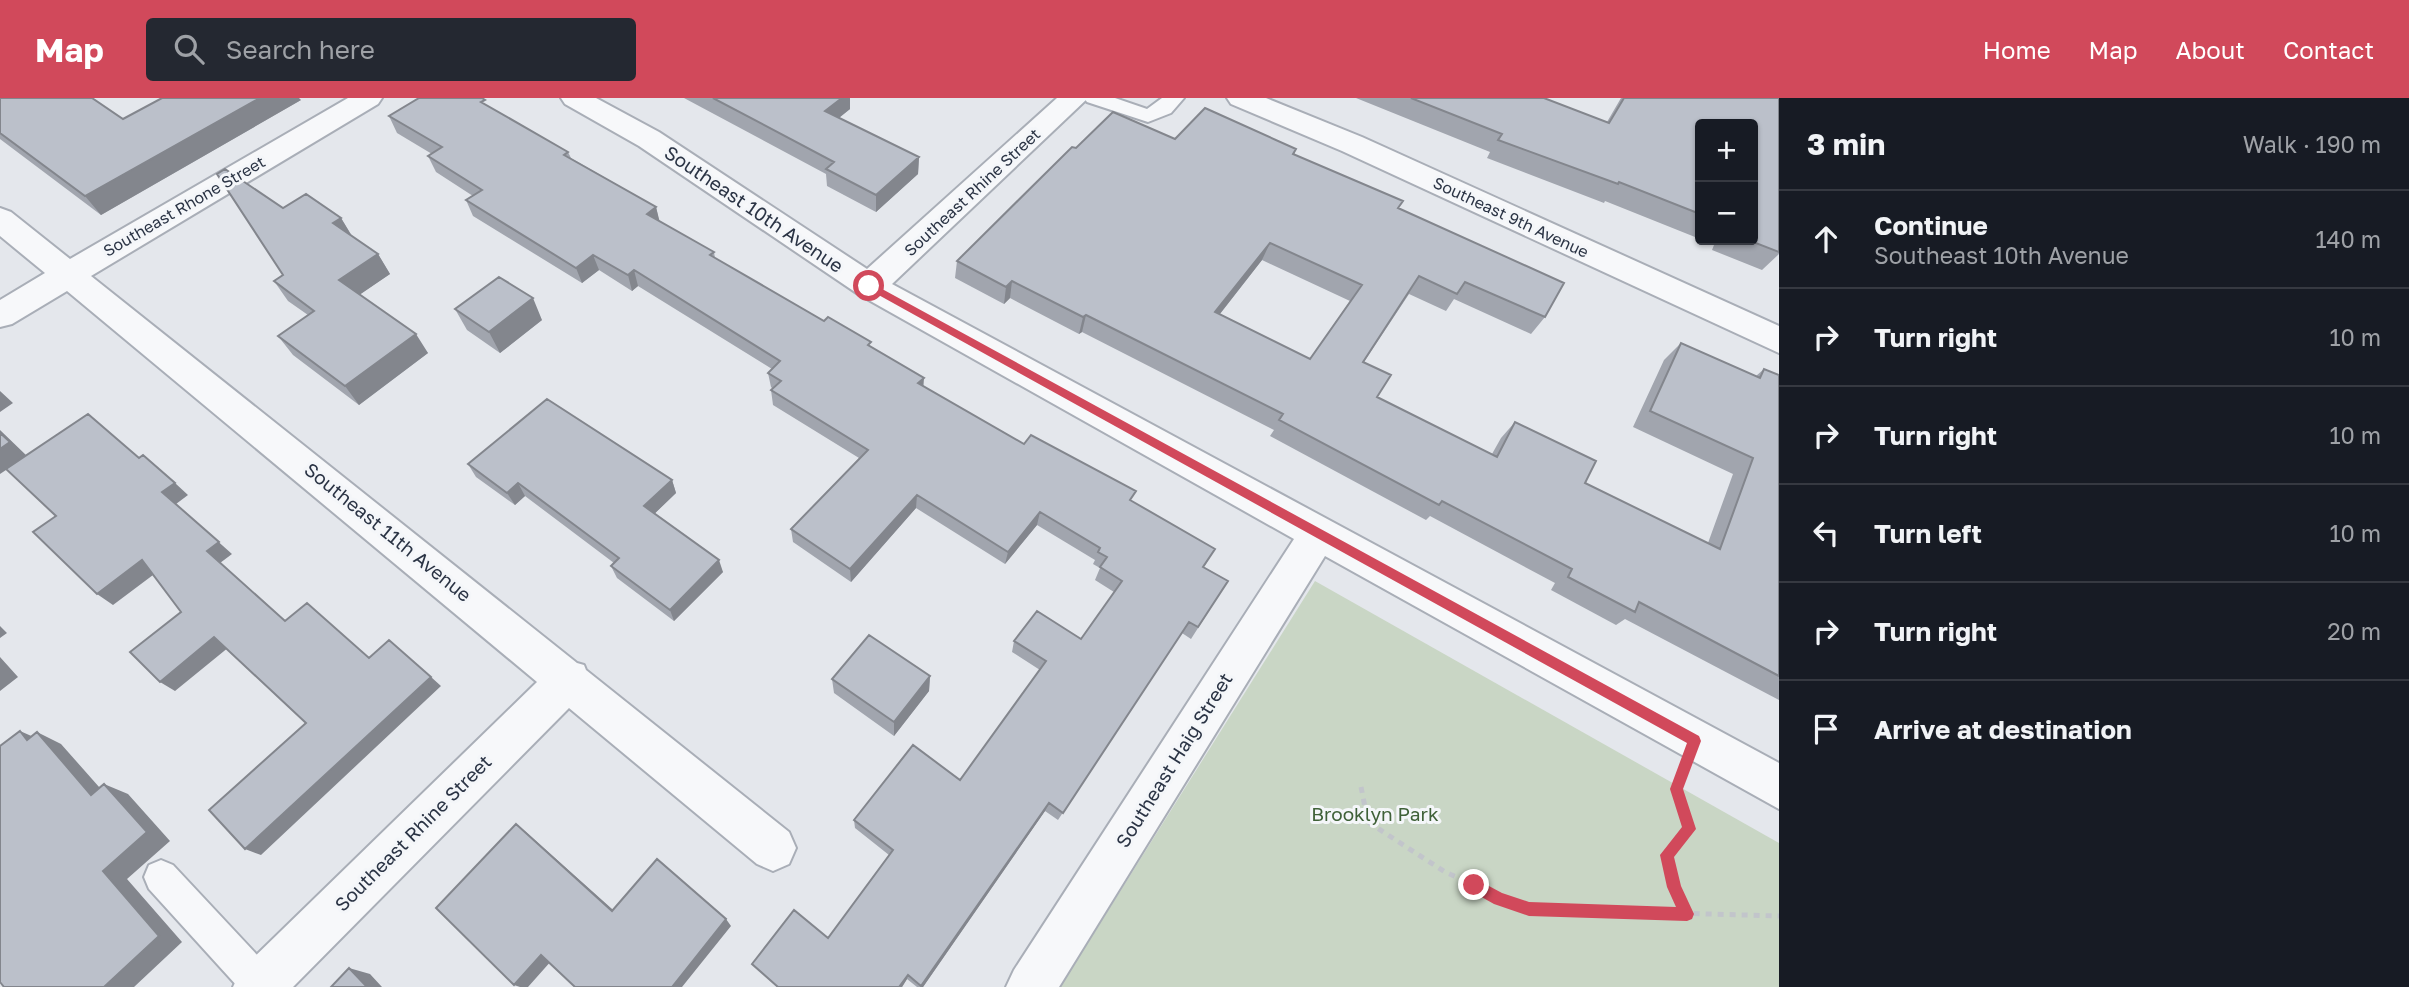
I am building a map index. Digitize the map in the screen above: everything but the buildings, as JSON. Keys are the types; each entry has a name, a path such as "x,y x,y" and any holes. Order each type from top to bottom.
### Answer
{"street":[{"name":"Southeast Rhone Street","path":"0,315 368,98"},
{"name":"Southeast 10th Avenue","path":"575,98 649,139 869,286 1779,787"},
{"name":"Southeast Rhine Street","path":"869,286 1074,98"},
{"name":"Southeast 9th Avenue","path":"1241,98 1364,150 1779,340"},
{"name":"Southeast 11th Avenue","path":"0,219 774,848"},
{"name":"Southeast Haig Street","path":"1031,987 1318,534"},
{"name":"Southeast Rhine Street","path":"259,986 569,679"}],"lane":[{"path":"1094,98 1148,116 1164,108 1174,98"},
{"path":"161,877 259,986"}],"path":[{"path":"1687,914 1674,887 1666,855 1690,829 1676,789 1695,741"},
{"path":"1361,787 1368,822 1410,852 1499,899 1529,909 1779,916"}],"green space":[{"name":"Brooklyn Park","path":"1315,581 1779,843 1779,987 1060,987"}],"route":[{"path":"869,286 1695,741 1676,789 1690,829 1666,855 1674,887 1687,914 1529,909 1499,899 1474,885"}]}
